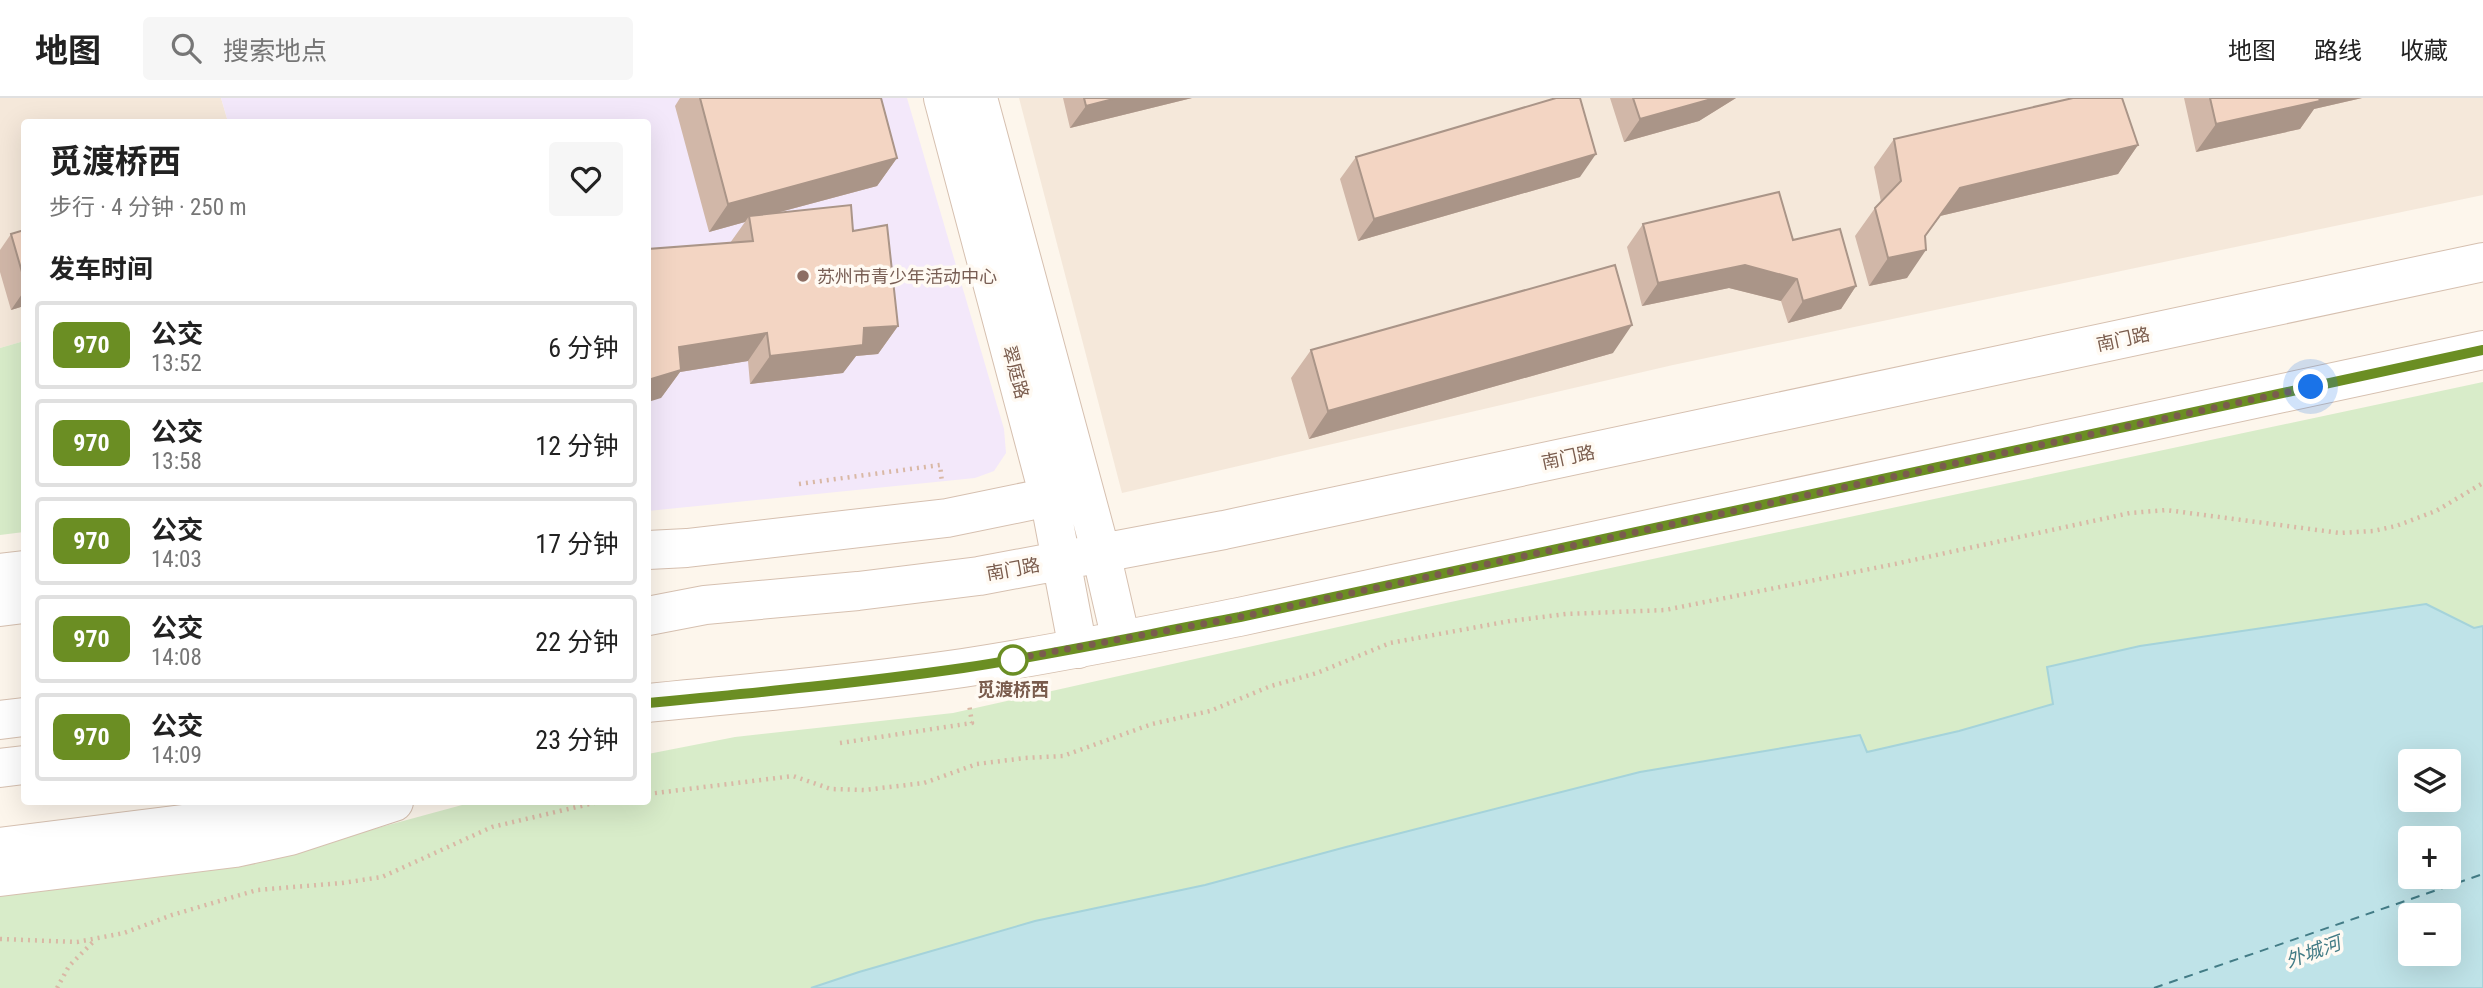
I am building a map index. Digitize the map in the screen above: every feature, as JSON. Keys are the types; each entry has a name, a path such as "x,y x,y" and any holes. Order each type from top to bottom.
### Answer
{"main road":[{"name":"翠庭路","path":"943,98 1049,497 1077,649"},
{"name":"翠庭路","path":"978,98 1101,553 1121,640"},
{"name":"南门路","path":"651,615 705,605 858,592 979,576 1237,527 2483,262"},
{"path":"651,703 912,675 1077,649 1240,617 2483,350"},
{"path":"651,550 947,518 1049,497"},
{"path":"0,573 21,570"},
{"path":"651,597 705,605"},
{"path":"0,607 21,604"},
{"path":"651,715 704,698"},
{"path":"0,720 21,717"},
{"path":"0,768 21,765"},
{"path":"0,847 287,811 311,805"},
{"path":"0,877 235,848 290,836 385,805"}],"path":[{"path":"799,484 940,465"},
{"path":"651,794 793,776 831,789 864,790 924,783 978,764 1063,756 1152,724 1210,711 1271,686 1317,673 1390,643 1510,621 1566,614 1665,610 1895,565 2130,513 2166,510 2340,533 2373,531 2396,526 2436,511 2483,483"},
{"path":"840,743 972,723"},
{"path":"0,939 77,943 124,933 172,915 257,890 382,877 492,827 585,805"},
{"path":"57,988 69,966 96,939"}],"shaded area":[{"path":"0,98 221,98 227,119 21,119 21,342 0,348"},
{"name":"苏州市青少年活动中心","path":"221,98 907,98 1004,429 1006,453 994,471 975,478 651,511 651,119 227,119"},
{"path":"1019,98 2483,98 2483,195 1673,365 1122,493"}],"green space":[{"path":"21,342 21,532 0,535 0,348"},
{"path":"2483,382 2483,626 2474,628 2426,604 2140,646 2047,667 2053,704 1959,731 1866,752 1859,735 1640,772 1205,885 1035,921 811,988 0,988 0,877 348,836 462,805 651,805 651,753 735,737 953,713 1432,606"}],"water":[{"name":"外城河","path":"2426,604 2474,628 2483,626 2483,988 811,988 1035,921 1205,885 1640,772 1860,735 1867,752 1959,731 2053,704 2047,667 2140,646"}],"building":[{"path":"700,98 881,98 897,158 728,204"},
{"path":"1084,98 1117,98 1086,106"},
{"path":"1556,98 1580,98 1596,154 1374,219 1356,157"},
{"path":"1633,98 1715,98 1640,119"},
{"path":"2073,98 2122,98 2138,145 1960,188 1925,236 1926,250 1888,258 1875,208 1901,181 1894,139"},
{"path":"2210,98 2319,98 2320,101 2216,124"},
{"path":"1779,192 1793,240 1840,229 1856,286 1803,301 1797,279 1745,265 1658,283 1643,224"},
{"path":"851,205 853,231 887,225 898,326 864,328 863,345 770,356 767,333 679,347 681,370 651,379 651,249 753,241 749,216"},
{"path":"21,231 21,269 11,234"},
{"path":"1615,265 1632,325 1328,411 1311,350"}],"ferry route":[{"path":"2154,988 2483,874"}],"bus line":[{"name":"970","path":"651,703 859,682 964,668 1240,617 2483,350"}],"place":[{"name":"苏州市青少年活动中心","path":"803,276"},
{"name":"觅渡桥西","path":"1013,660"}],"route":[{"path":"1013,660 1003,661 1240,617 2311,387"}]}
